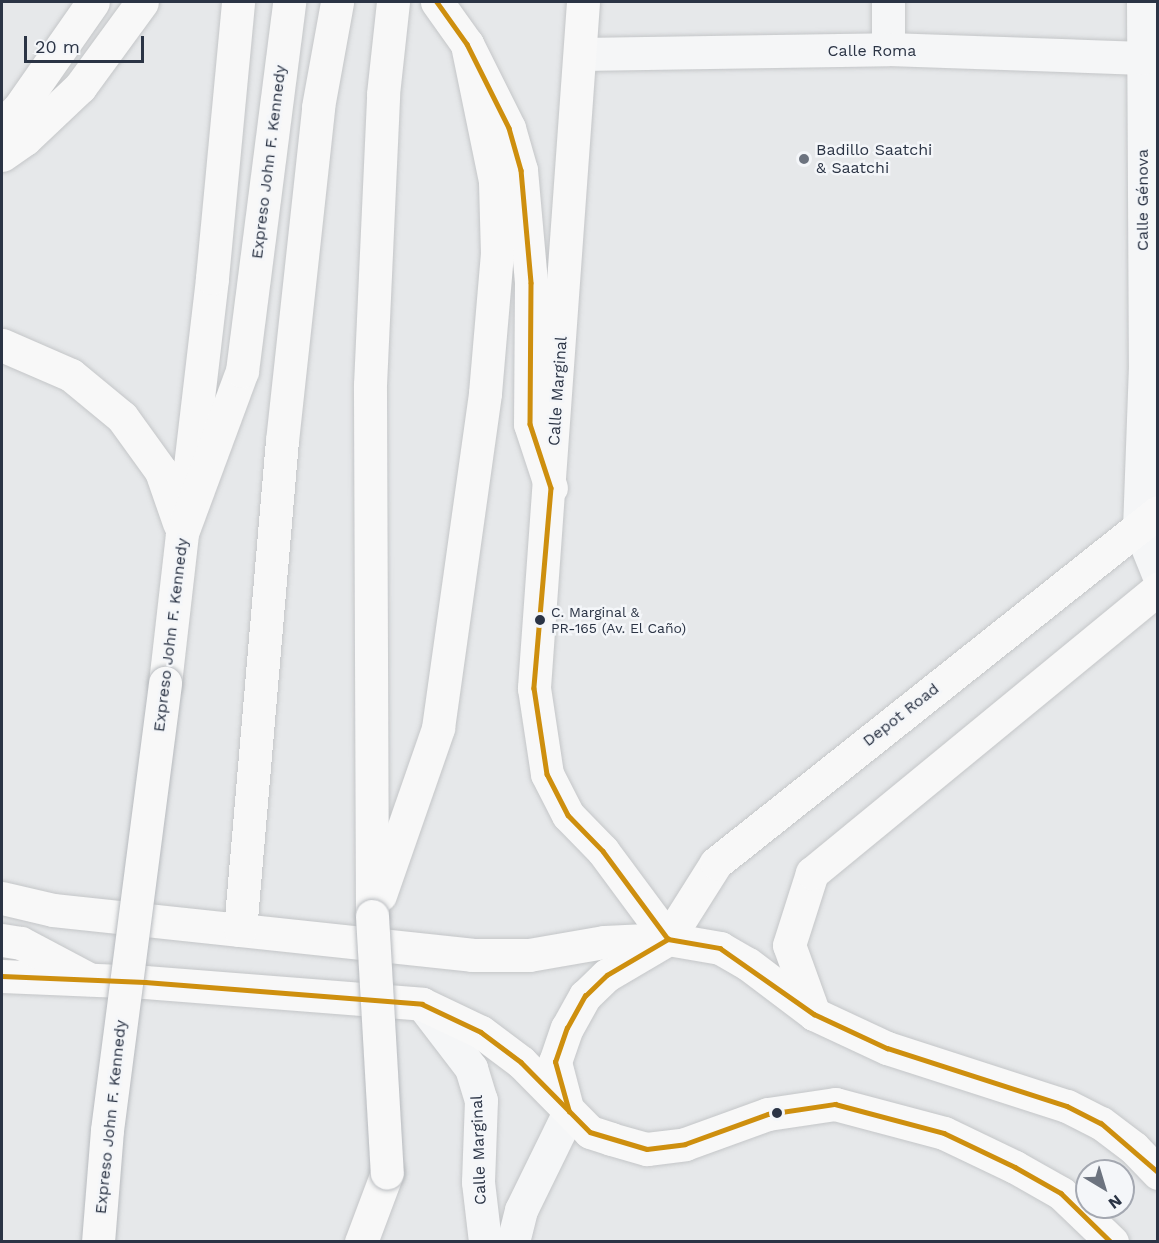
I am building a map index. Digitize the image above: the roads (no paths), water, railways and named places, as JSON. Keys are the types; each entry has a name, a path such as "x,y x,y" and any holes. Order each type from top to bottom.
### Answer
{"main road":[{"path":"2,125 19,108 93,2"},
{"path":"2,155 25,139 80,87 142,2"},
{"path":"182,533 212,278 238,2"},
{"name":"Expreso John F. Kennedy","path":"98,1242 107,1130 165,683 182,533 242,371 289,2"},
{"path":"240,930 282,441 318,107 337,2"},
{"path":"387,1242 387,1173 372,916 370,385 383,94 393,2"},
{"path":"437,2 467,44 509,128 521,170 531,283 530,424 551,488"},
{"name":"Calle Marginal","path":"583,2 551,488 534,688 548,774 568,815 603,851 668,939"},
{"path":"372,916 438,728 485,393 497,254 495,181 490,141 467,44"},
{"path":"2,345 71,375 122,417 161,471 182,533"},
{"name":"Depot Road","path":"668,939 716,863 1148,519"},
{"path":"814,1014 789,945 812,873 1158,589"},
{"path":"2,897 53,910 472,956 529,955 604,942 668,939 720,948 748,964 814,1014 887,1048 1067,1106 1101,1123 1134,1148 1158,1173"},
{"path":"569,1112 555,1062 581,1004 607,975 668,939"},
{"path":"2,940 21,944 89,979"},
{"path":"2,976 89,979 422,1005 481,1032 521,1062 590,1132 647,1149 701,1139 768,1114 835,1104 944,1133 1015,1167 1061,1193 1112,1242"},
{"path":"361,1242 387,1173"}],"street":[{"path":"888,2 888,49"},
{"name":"Calle Génova","path":"1143,2 1150,52 1145,365 1148,519 1158,574"},
{"name":"Calle Roma","path":"581,54 888,49 1150,52"},
{"name":"Calle Marginal","path":"422,1005 471,1068 481,1100 478,1182 484,1242"},
{"path":"513,1242 521,1210 569,1112"}],"place":[{"name":"Badillo Saatchi & Saatchi","path":"804,159"},
{"name":"C. Marginal & PR-165 (Av. El Caño)","path":"540,620"}]}
